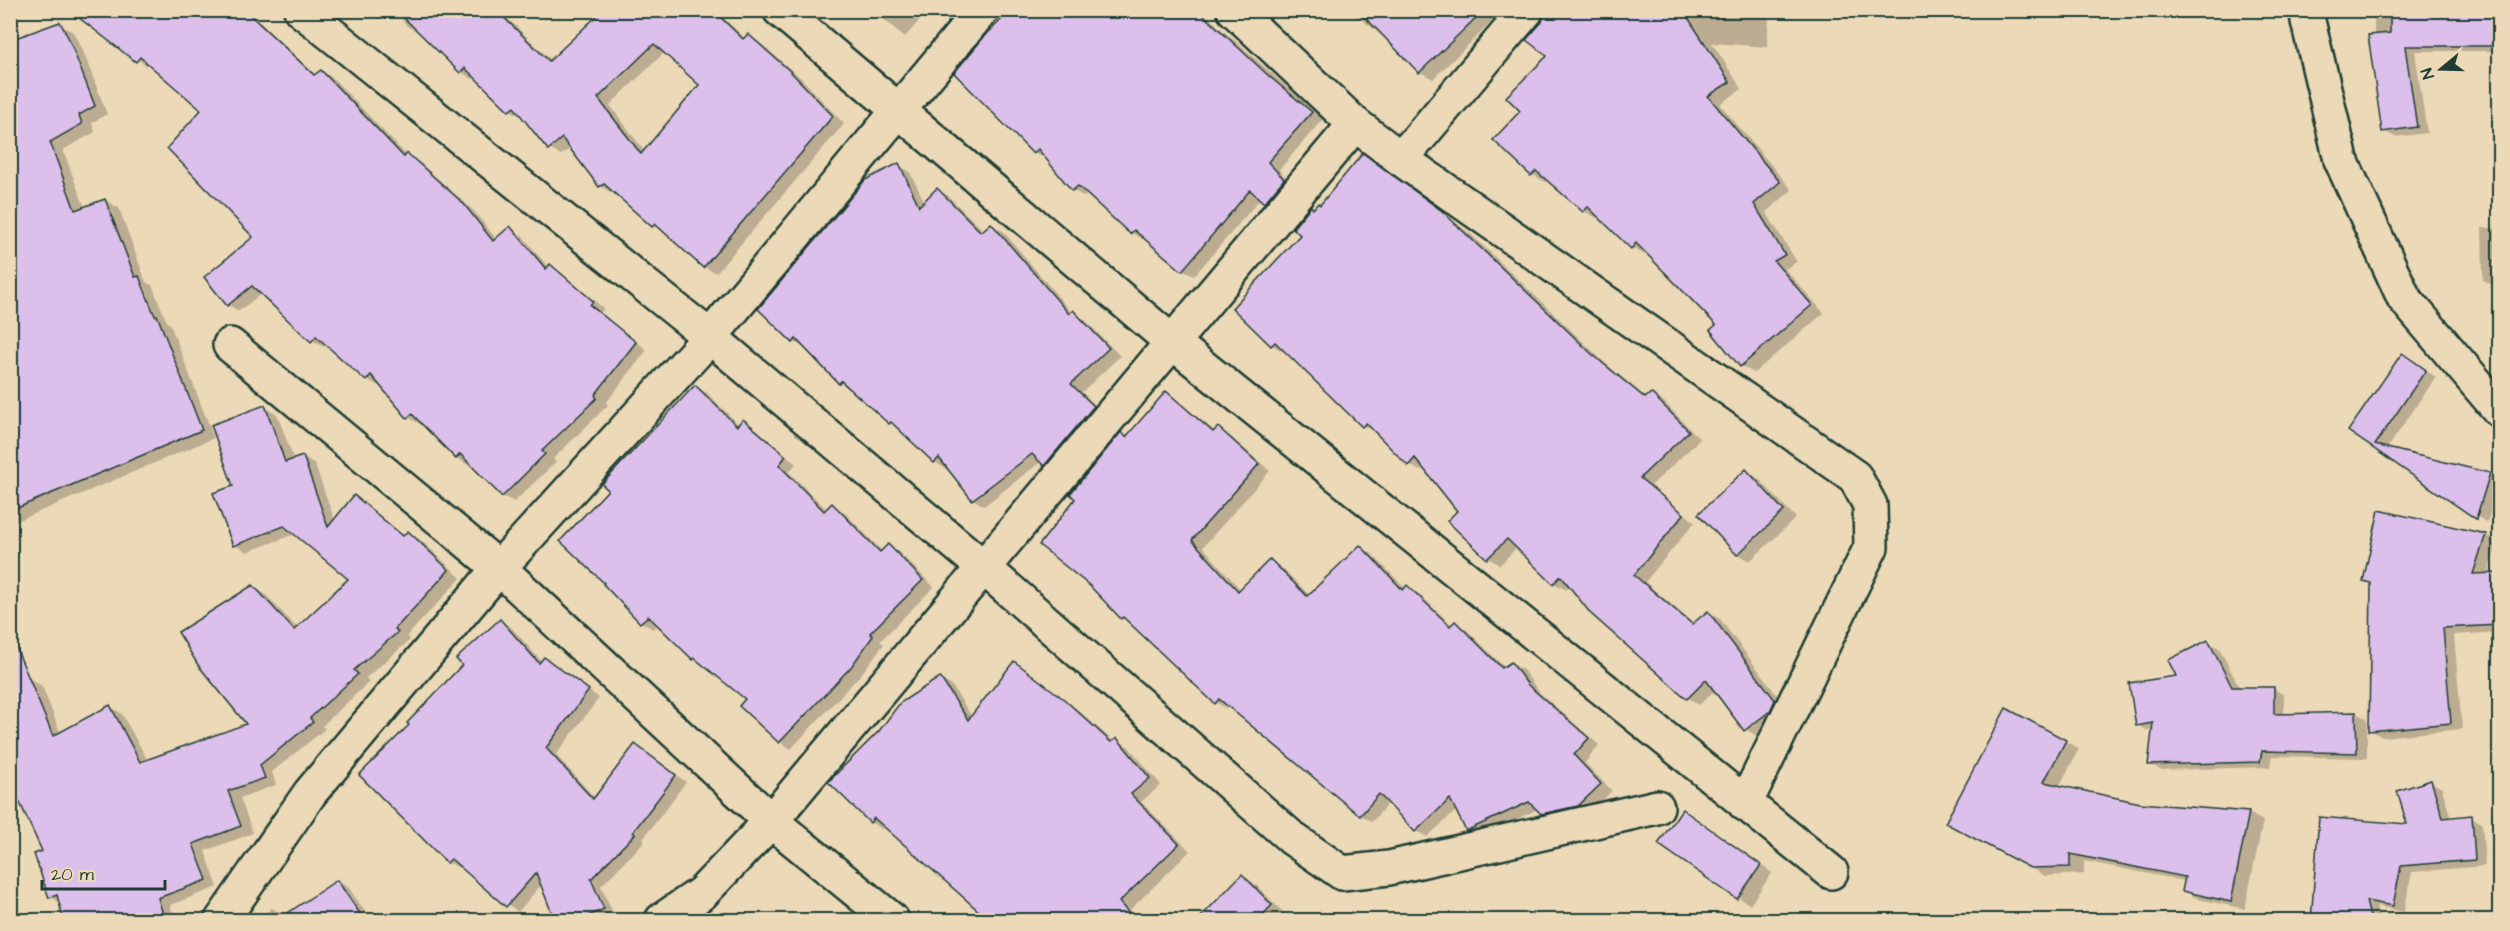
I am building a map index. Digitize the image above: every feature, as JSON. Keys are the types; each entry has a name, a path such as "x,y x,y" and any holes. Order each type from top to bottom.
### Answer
{"street":[{"path":"301,10 710,337 983,567 1293,839 1342,873 1389,868 1657,807"},
{"path":"780,10 900,109 1172,342 1832,872"},
{"path":"222,921 310,793 499,568 710,337 982,10"},
{"path":"1234,10 1355,124 1401,159 1855,477 1870,506 1870,547 1745,804"},
{"path":"1401,159 1527,10"},
{"path":"2307,10 2341,160 2404,298 2499,411"},
{"path":"662,921 702,893 771,821 1355,124"},
{"path":"230,345 499,568 771,821 892,921"}],"building":[{"path":"69,10 245,10 314,75 321,70 404,157 407,153 463,203 493,241 510,226 546,269 550,264 593,301 590,305 636,342 595,395 597,398 542,451 545,454 502,497 460,454 456,459 412,414 407,418 371,375 366,381 316,336 311,342 252,286 227,306 204,277 253,237 167,148 201,110 140,57 136,62"},
{"path":"396,10 496,10 549,61 603,10 713,10 743,39 748,34 790,71 833,116 703,268 655,224 652,227 604,184 599,187 562,138 548,150 514,107 509,111 465,68 460,73","holes":["654,44 699,85 641,154 598,98"]},
{"path":"1011,10 1198,10 1270,77 1312,112 1268,162 1284,179 1264,203 1250,190 1182,271 1134,230 1130,234 1078,186 1072,191 1038,149 1033,154 954,73 984,37"},
{"path":"1358,10 1484,10 1419,73"},
{"path":"1545,10 1683,10 1730,82 1708,96 1780,182 1754,204 1785,255 1774,261 1812,305 1740,367 1710,330 1716,325 1636,243 1631,249 1588,207 1583,212 1536,171 1531,176 1493,140 1520,111 1506,97 1547,56 1526,40 1542,22"},
{"path":"2390,11 2499,13 2499,46 2405,46 2417,127 2382,132 2368,35 2390,33"},
{"path":"60,22 95,106 79,115 82,124 50,142 75,210 105,199 135,277 139,276 155,316 157,315 202,430 10,511 10,40"},
{"path":"1363,153 1442,211 1593,355 1645,398 1651,393 1689,431 1640,478 1684,514 1634,575 1692,624 1708,611 1775,700 1770,711 1744,731 1706,680 1687,699 1591,614 1561,576 1553,584 1507,539 1487,559 1447,521 1457,511 1415,458 1408,466 1366,423 1362,427 1275,342 1271,346 1232,308 1300,235 1293,228 1311,206 1313,209 1318,203 1320,205"},
{"path":"899,163 919,206 937,188 981,232 991,223 1069,314 1073,310 1109,348 1071,384 1094,406 1044,466 1032,454 972,500 939,458 934,463 891,422 889,424 841,381 839,384 796,339 793,343 758,309 865,180"},
{"path":"2402,353 2426,370 2375,445 2490,473 2476,519 2348,431"},
{"path":"695,385 737,426 743,419 786,456 779,465 824,511 832,503 880,552 888,544 923,580 870,633 873,636 851,667 779,743 739,706 745,699 694,658 693,660 648,616 640,623 604,583 560,541 608,490 602,484"},
{"path":"1166,391 1213,432 1218,427 1259,464 1192,540 1238,591 1270,559 1307,596 1360,545 1403,590 1407,585 1450,626 1455,621 1502,668 1511,662 1528,685 1589,738 1574,755 1601,784 1578,806 1541,814 1529,802 1466,831 1450,799 1415,832 1379,794 1360,816 1219,699 1215,704 1123,617 1121,619 1090,586 1039,545 1075,499 1070,494 1121,432 1126,437"},
{"path":"265,405 285,462 303,456 328,527 354,495 403,536 408,531 449,570 395,629 398,632 354,670 358,674 310,718 313,722 260,765 265,778 228,791 241,826 193,844 207,880 158,898 165,921 64,921 57,895 49,898 34,854 42,851 10,781 10,633 53,736 110,705 140,762 246,724 198,665 178,632 253,585 294,630 348,579 284,526 233,546 213,493 233,486 211,425"},
{"path":"1746,469 1784,511 1737,555 1698,514"},
{"path":"2379,510 2486,534 2473,574 2497,573 2499,625 2443,628 2451,723 2369,731 2371,583 2363,581"},
{"path":"500,619 539,663 544,657 589,690 546,748 593,799 635,744 676,775 633,832 635,834 591,879 604,909 576,921 555,921 536,873 506,907 451,859 447,863 359,775 409,725 407,723 462,665 456,659"},
{"path":"2208,640 2232,687 2274,687 2274,714 2356,712 2357,753 2262,751 2260,762 2148,765 2153,723 2136,726 2129,683 2176,676 2168,660"},
{"path":"1014,661 1065,700 1111,742 1117,738 1150,778 1131,794 1179,844 1119,902 1136,921 990,921 874,818 870,823 828,782 879,731 900,703 940,677 968,720"},
{"path":"2006,708 2066,740 2044,782 2140,803 2249,812 2231,902 2182,891 2185,877 2070,854 2070,867 2030,868 1945,823"},
{"path":"2431,780 2443,818 2472,815 2475,860 2401,866 2393,906 2366,901 2371,921 2311,921 2319,817 2407,824 2397,791"},
{"path":"1682,809 1761,865 1737,899 1658,844"},
{"path":"1242,874 1272,905 1257,921 1197,921"},
{"path":"337,880 365,921 276,921"}]}
